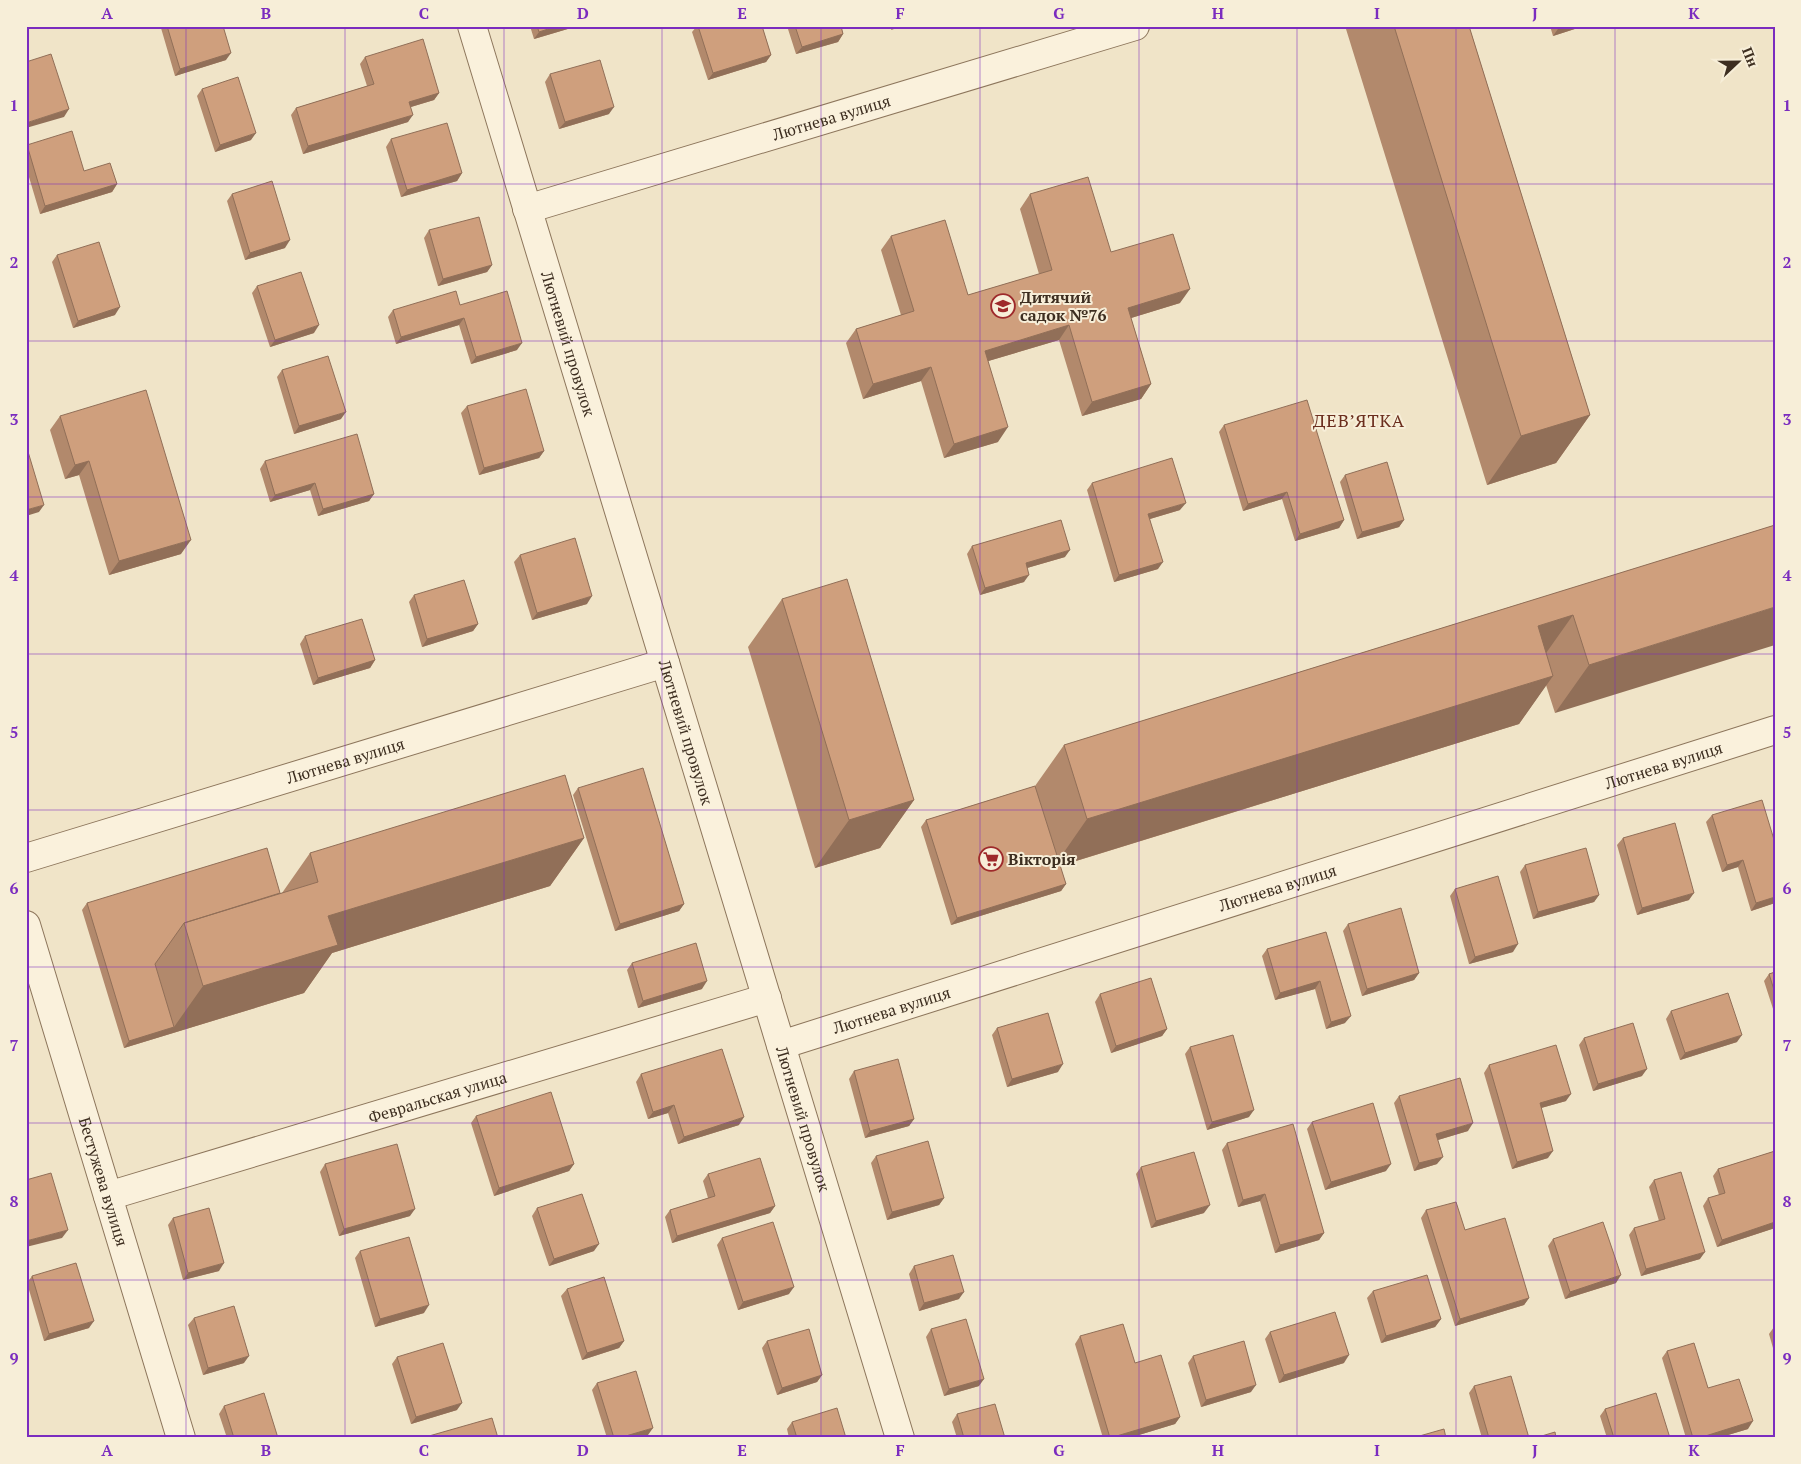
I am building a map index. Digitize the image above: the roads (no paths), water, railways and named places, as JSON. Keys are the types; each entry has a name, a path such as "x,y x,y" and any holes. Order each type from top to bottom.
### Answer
{"street":[{"name":"Лютневий провулок","path":"472,26 900,1438"},
{"name":"Лютнева вулиця","path":"527,209 1135,26"},
{"name":"Лютнева вулиця","path":"26,858 665,663"},
{"name":"Лютнева вулиця","path":"781,1045 1775,730"},
{"name":"Бестужева вулиця","path":"26,925 181,1438"},
{"name":"Февральская улица","path":"108,1196 767,998"}],"place":[{"name":"Дитячий садок №76","path":"1003,306"},
{"name":"Вікторія","path":"991,859"}],"district":[{"name":"ДЕВ’ЯТКА","path":"1359,420"}]}
